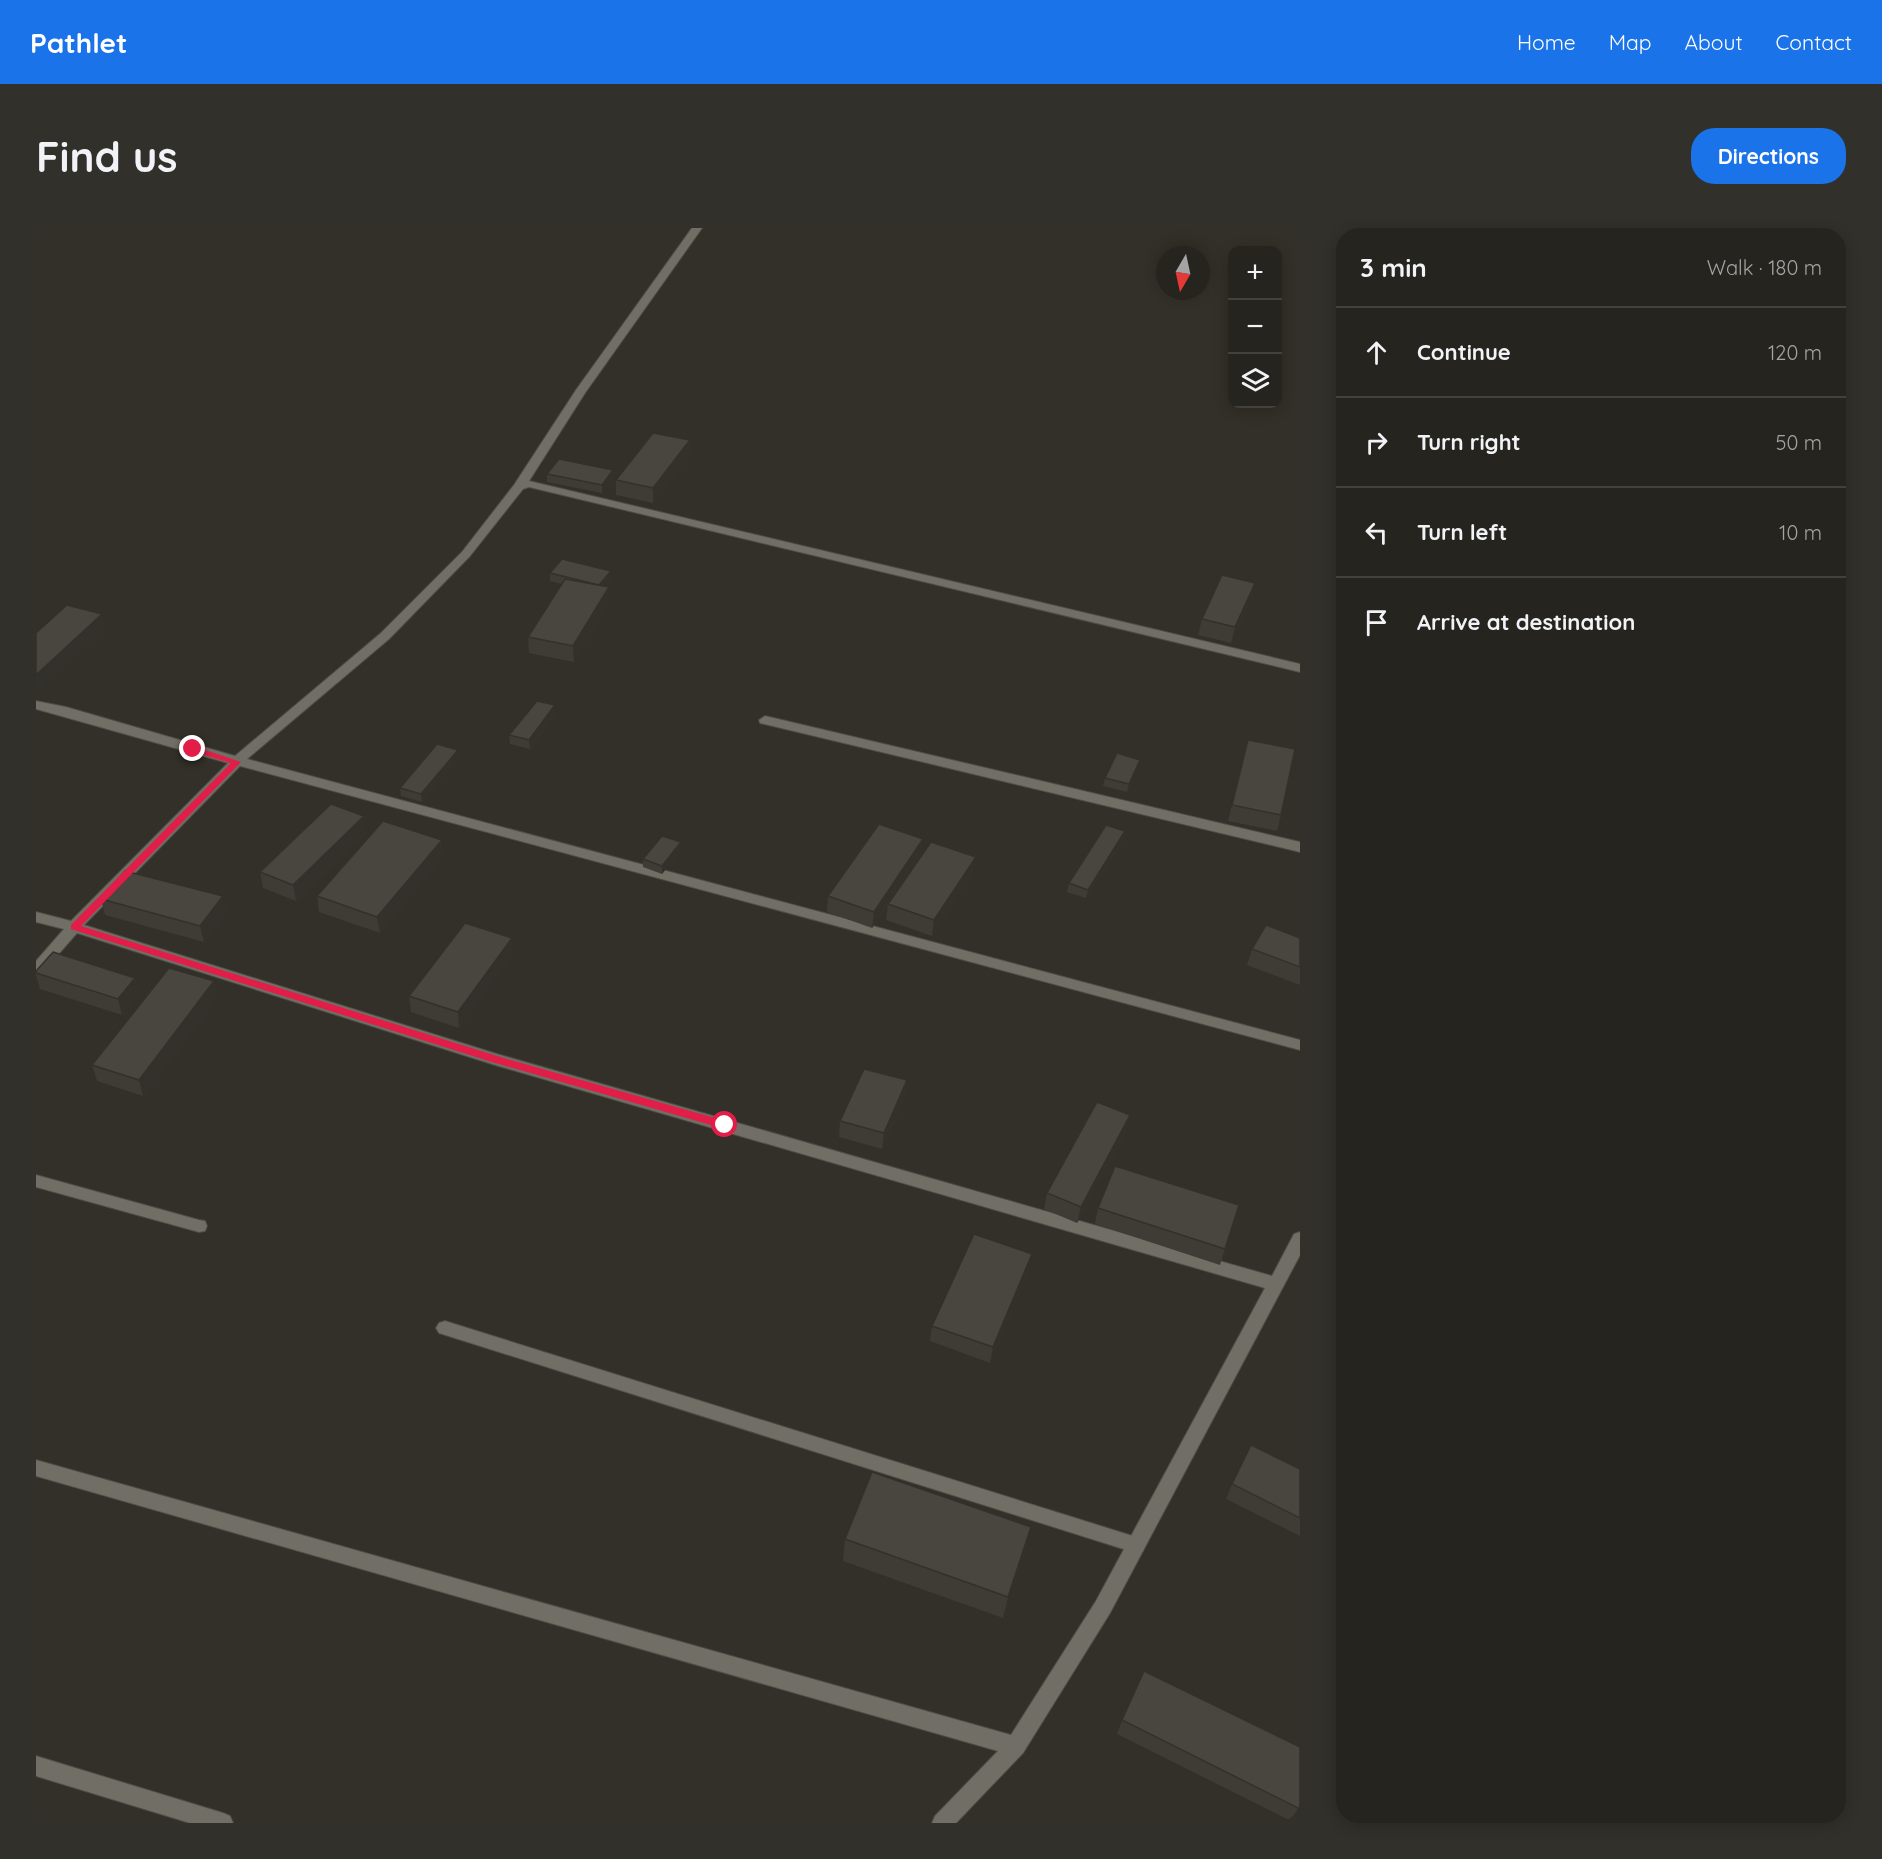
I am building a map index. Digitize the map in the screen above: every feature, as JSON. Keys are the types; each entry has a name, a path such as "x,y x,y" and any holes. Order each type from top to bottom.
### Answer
{"street":[{"path":"36,970 74,927 237,762 385,636 466,554 519,487 580,392 697,228"},
{"path":"519,487 529,484 544,486 1300,668"},
{"path":"36,705 61,710 237,762 1300,1046"},
{"path":"765,720 1300,847"},
{"path":"36,917 495,1059 1276,1284"},
{"path":"36,1181 199,1226"},
{"path":"942,1823 1016,1746 1103,1607 1300,1239"},
{"path":"445,1328 1136,1545"},
{"path":"36,1468 1016,1746"},
{"path":"36,1766 223,1823"}],"building":[{"path":"653,433 690,440 653,488 616,480"},
{"path":"559,459 613,470 602,485 547,474"},
{"path":"562,559 611,571 599,585 550,573"},
{"path":"1222,575 1255,583 1235,627 1202,619"},
{"path":"565,579 609,587 573,646 528,637"},
{"path":"67,605 102,614 36,675 36,633"},
{"path":"537,701 555,705 529,740 509,735"},
{"path":"1248,740 1295,749 1281,815 1232,805"},
{"path":"437,744 458,750 421,794 400,788"},
{"path":"1117,753 1140,760 1129,784 1105,778"},
{"path":"331,804 364,816 293,885 260,872"},
{"path":"383,821 442,840 377,917 317,896"},
{"path":"879,824 923,839 874,912 828,896"},
{"path":"1106,825 1125,831 1088,890 1069,883"},
{"path":"662,836 681,842 662,866 643,859"},
{"path":"931,842 976,857 934,920 888,904"},
{"path":"125,871 223,896 200,926 101,899"},
{"path":"465,923 512,938 458,1012 409,996"},
{"path":"1266,925 1300,938 1300,967 1252,949"},
{"path":"53,952 135,978 118,999 36,973"},
{"path":"169,968 214,981 139,1080 92,1065"},
{"path":"864,1069 907,1080 884,1133 840,1121"},
{"path":"1097,1102 1130,1115 1081,1207 1047,1193"},
{"path":"1115,1166 1239,1205 1225,1249 1098,1208"},
{"path":"974,1234 1032,1254 993,1347 932,1326"},
{"path":"1251,1445 1300,1469 1300,1518 1232,1484"},
{"path":"872,1472 1031,1527 1008,1597 845,1539"},
{"path":"1144,1671 1300,1747 1300,1809 1122,1720"}],"route":[{"path":"193,749 237,762 74,927 495,1059 725,1125"}]}
